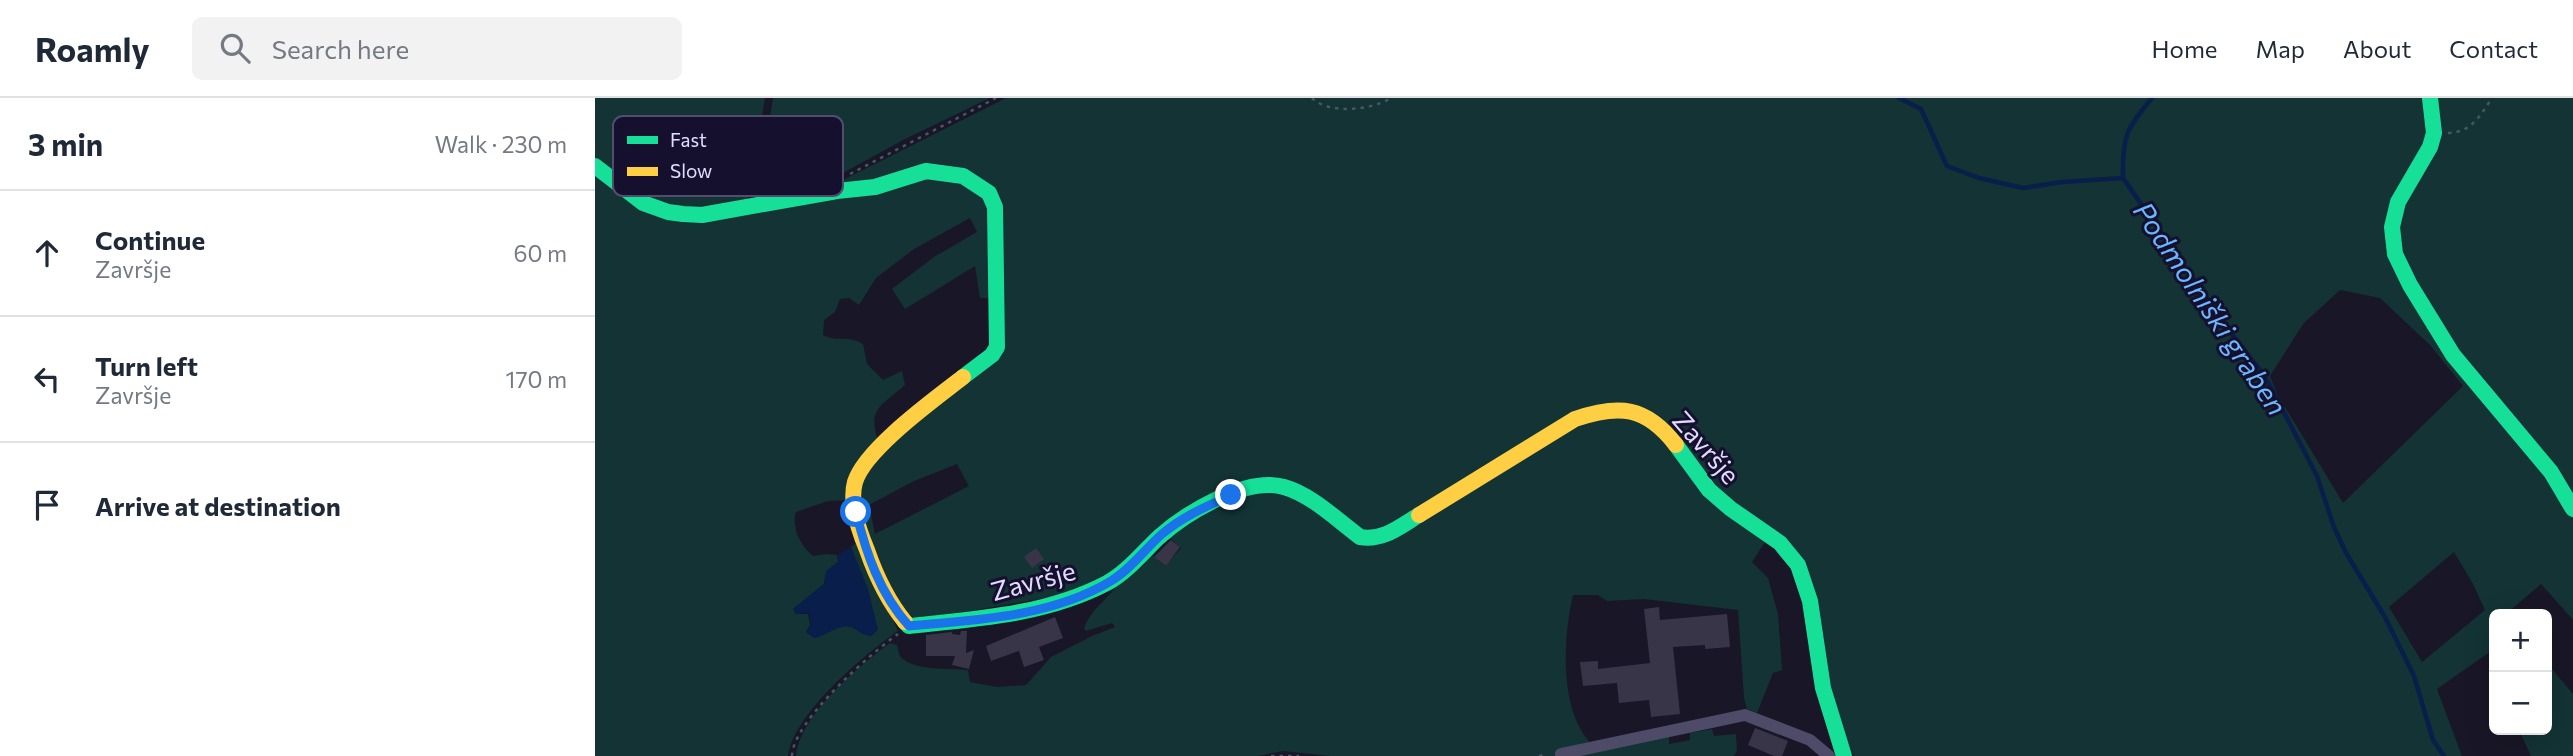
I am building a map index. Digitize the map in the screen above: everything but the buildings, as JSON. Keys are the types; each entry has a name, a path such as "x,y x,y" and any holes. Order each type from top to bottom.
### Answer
{"street":[{"path":"2430,98 2434,133 2430,147 2398,202 2392,227 2395,254 2410,285 2453,355 2551,472 2573,509"},
{"path":"595,166 613,181"},
{"path":"843,190 875,187 926,171 945,172 963,176 989,193 995,206 997,346 992,355 883,445 863,465 855,481 856,512 863,541 884,592 896,612 909,626"},
{"path":"631,196 655,211 702,215 809,196"},
{"name":"Završje","path":"909,626 988,618 1065,602 1112,580 1164,533 1195,512 1250,487 1286,487 1360,537 1372,539 1384,536 1575,419 1602,411 1629,410 1643,415 1659,426 1710,492 1735,513 1784,545 1798,563 1811,600 1824,699 1845,756"},
{"path":"1561,754 1745,715 1810,740 1829,756"}],"path":[{"path":"847,176 996,98"},
{"path":"1312,98 1319,105 1344,108 1381,104 1391,98"},
{"path":"2434,133 2461,132 2477,120 2492,98"},
{"path":"792,756 799,736 831,693 856,667 909,626"},
{"path":"1271,756 1299,756"}],"green space":[{"path":"595,98 765,98 762,116 613,116 613,174 595,159"},
{"path":"773,98 990,98 905,139 843,173 843,116 770,116"},
{"path":"1006,98 2573,98 2573,620 2541,584 2512,609 2489,609 2489,653 2437,689 2462,756 1854,756 1834,713 1807,570 1727,502 1677,441 1607,405 1394,526 1370,534 1321,505 1249,482 1095,581 1051,597 934,617 913,617 897,606 864,531 860,480 876,458 997,356 997,203 953,170 843,184 843,180","holes":["2340,290 2380,298 2430,345 2463,386 2343,503 2277,394 2270,376 2303,324","957,464 969,486 875,534 869,505 914,481","2454,552 2485,610 2422,662 2389,607"]},
{"path":"595,171 613,185 613,196 628,196 654,216 790,196 843,196 843,188 933,175 977,188 990,207 991,298 980,298 975,266 905,309 892,289 934,257 977,232 970,218 914,249 876,278 859,305 849,298 840,299 835,312 824,320 823,335 863,344 867,364 883,380 902,371 905,385 882,404 875,416 879,445 848,500 828,501 796,512 796,530 805,547 813,556 837,555 838,563 826,572 824,584 793,609 796,614 808,614 810,625 806,632 814,638 846,626 871,636 877,629 851,547 859,541 898,631 850,670 816,704 793,739 788,756 595,756"},
{"path":"640,196 748,196 747,204 710,211 653,207"},
{"path":"757,196 788,196 783,198 756,203"},
{"path":"1613,413 1648,423 1767,539 1752,562 1768,578 1778,614 1782,670 1773,673 1757,713 1747,709 1744,698 1738,610 1644,599 1607,601 1598,595 1573,595 1567,632 1566,675 1569,696 1583,733 1595,747 1669,736 1669,744 1690,740 1690,733 1712,729 1714,736 1736,734 1737,751 1734,756 1330,756 1283,751 1258,756 796,756 800,740 819,709 847,678 890,643 897,645 901,657 911,664 968,670 970,682 997,687 1026,685 1051,657 1115,627 1112,623 1086,631 1084,628 1092,613 1121,579 1152,549 1171,534 1213,508 1255,492 1273,490 1304,504 1361,542 1564,428","holes":["1169,537 1181,548 1165,566 1153,556"]},
{"path":"2552,669 2573,694 2573,756 2531,756 2521,735 2552,735"}],"water":[{"path":"851,547 868,589 878,630 871,636 847,626 814,638 806,632 811,625 809,613 796,614 793,609 824,584 826,571 838,562 838,555"}],"waterway":[{"name":"Podmolniški graben","path":"1899,98 1921,109 1947,166 1979,178 2023,188 2123,178 2227,328 2266,378 2317,476 2346,553 2385,617 2414,676 2433,740 2444,756"},
{"path":"2123,178 2123,153 2127,134 2152,98"}],"traffic: fast":[{"path":"2430,98 2434,133 2430,147 2398,202 2392,227 2395,254 2410,285 2453,355 2551,472 2573,509"},
{"path":"595,166 613,180"},
{"path":"843,190 875,187 926,171 963,176 989,193 995,207 997,347 992,355 963,377"},
{"path":"634,196 643,203 668,212 702,215 809,196"},
{"path":"1676,445 1709,490 1780,543 1798,565 1810,601 1823,688 1844,756"},
{"path":"905,622 909,626 1010,614 1084,594 1121,573 1159,537 1200,508 1252,487 1269,485 1294,491 1314,502 1360,537 1384,535 1419,515"}],"traffic: slow":[{"path":"905,622 893,606 874,569 856,517 853,490 861,469 886,440 963,377"},
{"path":"1419,515 1575,419 1591,414 1618,410 1642,416 1654,422 1676,445"}],"route":[{"path":"856,512 863,541 884,592 896,612 909,626 988,618 1065,602 1112,580 1164,533 1195,512 1231,495"}]}
